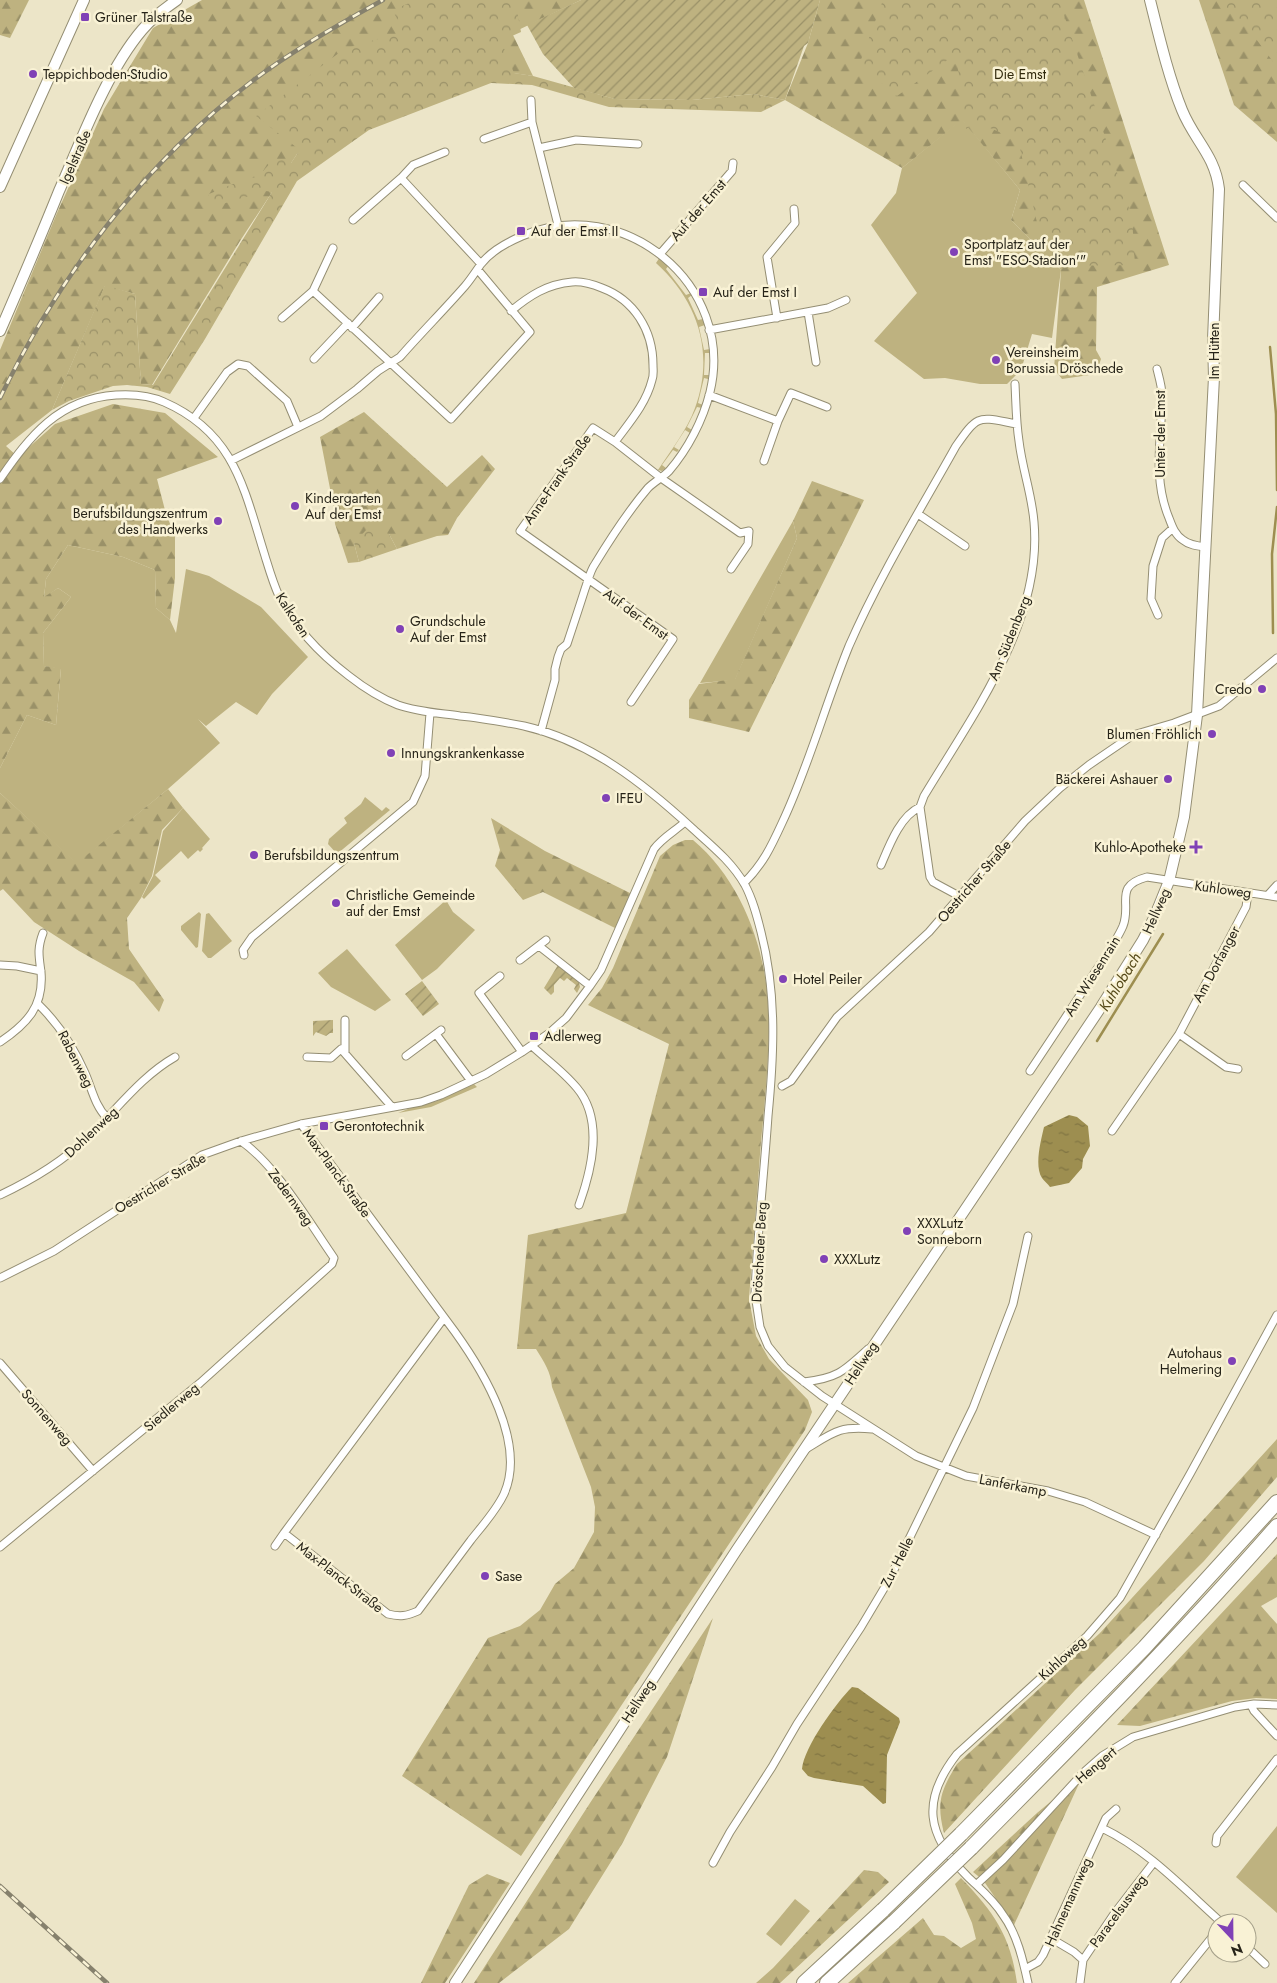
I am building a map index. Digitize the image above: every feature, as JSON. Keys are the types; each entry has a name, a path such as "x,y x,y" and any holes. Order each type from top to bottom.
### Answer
{"highway":[{"path":"804,1983 961,1834 1145,1647 1277,1502"},
{"path":"827,1983 971,1848 1155,1658 1277,1526"}],"street":[{"path":"0,187 84,0"},
{"name":"Igelstraße","path":"0,331 75,153 112,76 128,49 143,30 159,13 177,0"},
{"name":"Im Hütten","path":"1150,0 1181,110 1192,132 1213,164 1219,189 1213,340 1214,377 1196,715"},
{"path":"531,100 532,122 558,225"},
{"path":"484,139 532,122"},
{"path":"539,148 576,140 638,144"},
{"path":"353,220 413,165 445,152"},
{"name":"Auf der Emst","path":"660,254 732,171 733,163"},
{"path":"313,291 451,419 530,332 511,311 480,267 401,178"},
{"path":"1243,185 1277,218"},
{"path":"777,318 767,257 795,222 794,209"},
{"name":"Auf der Emst","path":"232,460 321,416 357,390 378,371 400,357 493,252 523,236 558,225 585,224 610,229 637,239 672,264 691,286 701,306 709,330 713,368 709,395 696,429 676,461 661,478 649,487 593,566 567,644 561,649 558,657 555,669 556,680 541,731"},
{"path":"282,318 313,291 333,248"},
{"path":"511,311 530,295 555,284 574,281 591,284 611,291 624,299 639,316 648,332 653,352 653,379 645,400 615,442"},
{"path":"314,359 379,297"},
{"path":"709,330 828,308 846,300"},
{"path":"808,312 816,362"},
{"path":"194,418 227,372 238,364 248,366 287,401 298,427"},
{"name":"Unter der Emst","path":"1157,369 1162,393 1159,474 1165,509 1173,528 1183,541 1204,547"},
{"name":"Am Südenberg","path":"882,865 905,819 912,810 920,807 924,796 977,712 1018,623 1030,585 1034,561 1034,523 1017,424 1015,384"},
{"path":"764,461 778,421 791,392 827,407"},
{"name":"Kalkofen","path":"0,480 33,436 58,414 75,404 103,396 137,394 163,401 194,418 219,441 232,460 249,503 278,594 290,615 310,642 349,676 370,691 395,704 430,713 503,722 541,731 566,741 614,765 685,822"},
{"path":"709,395 778,421"},
{"path":"685,822 725,858 744,883 758,869 774,840 807,764 828,700 865,612 956,446 972,424 979,420 989,419 1017,424"},
{"name":"Anne-Frank-Straße","path":"588,580 520,531 593,428 615,442 661,478"},
{"path":"661,478 740,533 749,531 748,544 731,569"},
{"path":"918,514 965,546"},
{"path":"1158,615 1152,599 1154,566 1162,538 1173,528"},
{"name":"Auf der Emst","path":"588,580 673,639 631,702"},
{"name":"Oestricher Straße","path":"782,1086 791,1081 837,1016 929,932 1026,821 1060,788 1088,765 1134,735 1196,715 1224,702 1277,658"},
{"path":"244,955 243,950 252,937 413,802 425,776 430,713"},
{"name":"Hellweg","path":"455,1983 736,1551 1128,966 1143,940 1169,880 1184,817 1196,715"},
{"path":"920,807 930,877 933,882 959,896"},
{"name":"Oestricher Straße","path":"0,1278 54,1251 202,1155 241,1141 301,1124 421,1102 441,1096 502,1065 532,1046 566,1018 601,970 654,849 660,841 673,834 685,822"},
{"name":"Am Wiesenrain","path":"1030,1071 1083,992 1124,924 1125,892 1129,885 1147,877 1169,880"},
{"name":"Kuhloweg","path":"1169,880 1277,897"},
{"name":"Dröscheder Berg","path":"744,883 754,908 763,940 773,997 774,1026 755,1282 756,1310 760,1327 768,1346 785,1367 835,1404"},
{"path":"1268,895 1277,885"},
{"name":"Am Dorfanger","path":"1112,1131 1179,1034 1246,907 1248,893"},
{"path":"0,1042 20,1026 38,1004 42,986 38,947 43,933"},
{"path":"520,960 546,940"},
{"path":"539,946 590,986"},
{"path":"0,965 41,971"},
{"path":"500,976 478,993 522,1052"},
{"name":"Rabenweg","path":"38,1004 59,1025 87,1076 100,1111 107,1118"},
{"path":"345,1020 345,1053"},
{"path":"406,1056 438,1032 471,1081"},
{"path":"1179,1034 1226,1067 1238,1069"},
{"path":"532,1046 577,1088 587,1106 593,1124 594,1138 586,1187 579,1205"},
{"path":"307,1057 331,1058 341,1049 392,1107"},
{"name":"Dohlenweg","path":"0,1195 57,1164 88,1138 149,1076 175,1057"},
{"name":"Max-Planck-Straße","path":"301,1124 444,1318 483,1374 493,1395 509,1446 509,1470 505,1493 495,1510 418,1611 408,1616 396,1616 388,1614 284,1533 444,1318"},
{"name":"Zedernweg","path":"241,1141 262,1158 334,1258"},
{"name":"Zur Helle","path":"713,1863 797,1724 861,1627 889,1580 973,1408 1013,1304 1028,1236"},
{"name":"Siedlerweg","path":"0,1547 257,1333 332,1264 334,1258"},
{"name":"Kuhloweg","path":"1028,1983 1018,1946 1004,1915 946,1852 939,1838 934,1825 932,1810 933,1797 937,1785 945,1769 957,1754 1087,1636 1120,1598 1277,1314"},
{"path":"804,1382 833,1377 844,1371 874,1344"},
{"name":"Sonnenweg","path":"0,1363 93,1471"},
{"name":"Lanferkamp","path":"835,1404 916,1456 966,1476 1048,1490 1085,1502 1156,1535"},
{"name":"Lanferkamp","path":"804,1451 837,1431 850,1427 874,1429"},
{"path":"274,1546 284,1533"},
{"path":"1251,1704 1254,1711 1277,1736"},
{"name":"Hengert","path":"977,1884 1003,1860 1102,1756 1133,1737 1235,1707 1251,1704 1277,1705"},
{"path":"1216,1843 1217,1836 1277,1759"},
{"name":"Hahnemannweg","path":"1025,1969 1038,1962 1052,1939 1106,1818 1116,1809"},
{"path":"1102,1828 1124,1838 1211,1913"},
{"name":"Paracelsusweg","path":"1080,1983 1083,1960 1114,1914 1154,1862"},
{"name":"Paracelsusweg","path":"1052,1939 1074,1952 1083,1960"},
{"path":"1174,1983 1207,1943"},
{"path":"1257,1956 1265,1964"}],"green space":[{"path":"0,0 29,0 10,38 0,35"},
{"path":"202,0 581,0 512,33 533,76 492,70 297,154 240,241 152,385 141,384 135,294 105,286 52,410 6,446 18,457 55,424 113,404 165,413 218,457 157,479 166,514 175,536 175,578 170,620 156,608 155,570 123,557 68,545 46,579 44,597 58,588 71,597 43,633 44,666 61,668 56,725 27,715 0,768 0,350 57,213 104,109 153,28"},
{"path":"416,0 515,0 521,32 501,41 514,73 533,76 615,99 692,100 753,94 785,100 761,112 609,107 532,85 491,83 369,130 297,181 205,339 170,394 147,387 113,386 69,401 52,410 105,285 135,294 141,384 153,385 272,192 266,191 212,207 207,198 209,194 245,179 258,177 271,162 287,159 291,163 301,151 256,116 344,49 402,32 393,10"},
{"path":"581,0 820,0 808,43 804,46 785,100 753,94 692,100 615,99 574,88 543,54 527,25"},
{"path":"820,0 1084,0 1169,265 1097,287 1096,350 1101,359 1096,374 1062,379 1054,369 1061,270 1011,220 1020,190 962,120 902,168 785,100 808,43"},
{"name":"Die Emst","path":"883,0 1059,0 1132,217 1135,265 1047,266 1018,140 976,122 966,129 956,54 897,96 859,65"},
{"path":"1199,0 1277,0 1277,142 1234,105"},
{"path":"1221,0 1277,0 1277,67 1241,19 1234,18"},
{"path":"962,119 1020,190 1011,220 1061,270 1052,338 1032,334 1021,370 1007,384 980,384 945,378 924,379 874,341 917,293 871,225 896,193 902,168"},
{"path":"660,257 669,265 666,269 686,295 691,293 692,295 688,298 698,320 703,319 705,325 699,327 704,350 710,349 710,353 705,353 704,375 709,375 708,379 704,378 698,403 703,405 702,408 697,407 687,427 692,430 690,433 685,430 674,447 679,450 677,452 673,450 662,465 666,468 662,471 658,470 683,432 695,408 701,388 703,348 699,329 683,294 656,263"},
{"path":"364,412 447,487 482,455 495,469 457,518 448,535 437,536 397,549 389,534 354,543 359,562 348,563 335,524 334,509 320,437"},
{"path":"812,481 864,500 749,732 689,718 689,700 699,684 735,679 797,538 793,521"},
{"path":"793,521 797,538 735,680 700,683"},
{"path":"367,529 389,534 397,549 359,562 354,543"},
{"path":"68,545 123,557 155,570 156,608 170,620 176,633 186,569 209,576 261,607 308,657 272,694 257,715 236,702 206,726 198,719 220,743 168,789 77,864 0,793 0,768 27,715 56,725 61,669 44,666 43,633 71,597 58,588 44,598 46,579"},
{"path":"168,789 183,808 162,830 152,876 141,898 127,918 129,949 164,1000 159,1012 134,982 79,951 34,922 3,889 0,891 0,793 77,863"},
{"path":"365,797 382,811 386,807 390,810 337,854 328,844 329,839 347,823 344,818 361,804"},
{"path":"183,808 210,839 200,852 198,850 188,859 181,851 155,875 161,881 144,899 142,897 153,876 163,831"},
{"path":"491,818 545,851 632,894 617,929 543,892 523,900 495,866 500,850"},
{"path":"685,840 693,840 711,857 739,898 750,921 764,970 768,995 768,1050 749,1299 756,1336 769,1359 808,1400 812,1412 805,1430 521,1856 402,1776 488,1638 520,1626 540,1610 555,1584 574,1568 594,1532 595,1507 591,1487 552,1387 549,1372 536,1349 517,1349 528,1235 626,1213 669,1044 588,1005 602,988 613,968 660,856 673,845"},
{"path":"446,900 453,912 475,930 437,969 422,980 395,945"},
{"path":"199,912 201,914 198,947 196,948 181,930 181,926"},
{"path":"209,913 232,941 211,958 208,958 202,951 206,914"},
{"path":"347,949 391,1000 375,1011 331,987 318,973"},
{"path":"558,965 579,982 580,987 577,993 574,989 576,985 567,978 564,981 560,978 554,985 554,992 551,995 544,988"},
{"path":"422,981 439,1004 423,1016 405,994"},
{"path":"333,1020 333,1033 326,1036 316,1032 313,1036 313,1021"},
{"path":"474,1084 477,1087 431,1107 398,1113 437,1101"},
{"path":"1277,1439 1277,1477 1204,1561 1075,1690 944,1833 940,1813 941,1797 947,1781 957,1764 1100,1633"},
{"path":"1277,1554 1277,1597 1261,1606 1277,1624 1277,1699 1256,1698 1232,1701 1140,1726 1117,1725"},
{"path":"713,1618 667,1757 622,1844 569,1929 499,1983 474,1983 590,1803"},
{"path":"1083,1775 1014,1925 983,1880 973,1872 1037,1813"},
{"path":"1277,1826 1277,1913 1236,1877"},
{"path":"864,1870 878,1872 889,1882 780,1983 756,1983 773,1968"},
{"path":"487,1874 510,1883 445,1983 421,1983 469,1885"},
{"path":"961,1878 999,1925 1010,1951 1017,1983 848,1983 923,1918 934,1935 944,1936 961,1948 976,1939 972,1923 955,1884"},
{"path":"795,1899 810,1911 781,1946 766,1934"}],"water":[{"path":"1069,1115 1077,1117 1088,1126 1090,1146 1083,1159 1082,1168 1069,1183 1050,1187 1042,1178 1039,1167 1039,1153 1044,1127"},
{"path":"852,1687 858,1688 899,1718 900,1722 887,1755 886,1803 883,1804 863,1786 814,1778 808,1776 802,1769 808,1749 814,1738 838,1703"}],"waterway":[{"path":"1270,347 1276,414 1277,490"},
{"path":"1273,633 1272,554 1277,507"},
{"name":"Kuhlobach","path":"1097,1041 1163,934"}],"railway":[{"path":"0,398 24,352 78,264 109,223 177,146 215,111 270,68 318,37 383,0"},
{"path":"0,1886 107,1983"}],"place":[{"name":"Grüner Talstraße","path":"85,17"},
{"name":"Teppichboden-Studio","path":"33,74"},
{"name":"Auf der Emst II","path":"521,231"},
{"name":"Sportplatz auf der Emst \"ESO-Stadion'\"","path":"954,252"},
{"name":"Auf der Emst I","path":"703,292"},
{"name":"Vereinsheim Borussia Dröschede","path":"996,360"},
{"name":"Kindergarten Auf der Emst","path":"295,506"},
{"name":"Berufsbildungszentrum des Handwerks","path":"218,521"},
{"name":"Grundschule Auf der Emst","path":"400,629"},
{"name":"Credo","path":"1262,689"},
{"name":"Blumen Fröhlich","path":"1212,734"},
{"name":"Innungskrankenkasse","path":"391,753"},
{"name":"Bäckerei Ashauer","path":"1168,779"},
{"name":"IFEU","path":"606,798"},
{"name":"Kuhlo-Apotheke","path":"1196,847"},
{"name":"Berufsbildungszentrum","path":"254,855"},
{"name":"Christliche Gemeinde auf der Emst","path":"336,903"},
{"name":"Hotel Peiler","path":"783,979"},
{"name":"Adlerweg","path":"534,1036"},
{"name":"Gerontotechnik","path":"324,1126"},
{"name":"XXXLutz Sonneborn","path":"907,1231"},
{"name":"XXXLutz","path":"824,1259"},
{"name":"Autohaus Helmering","path":"1232,1361"},
{"name":"Sase","path":"485,1576"}]}
